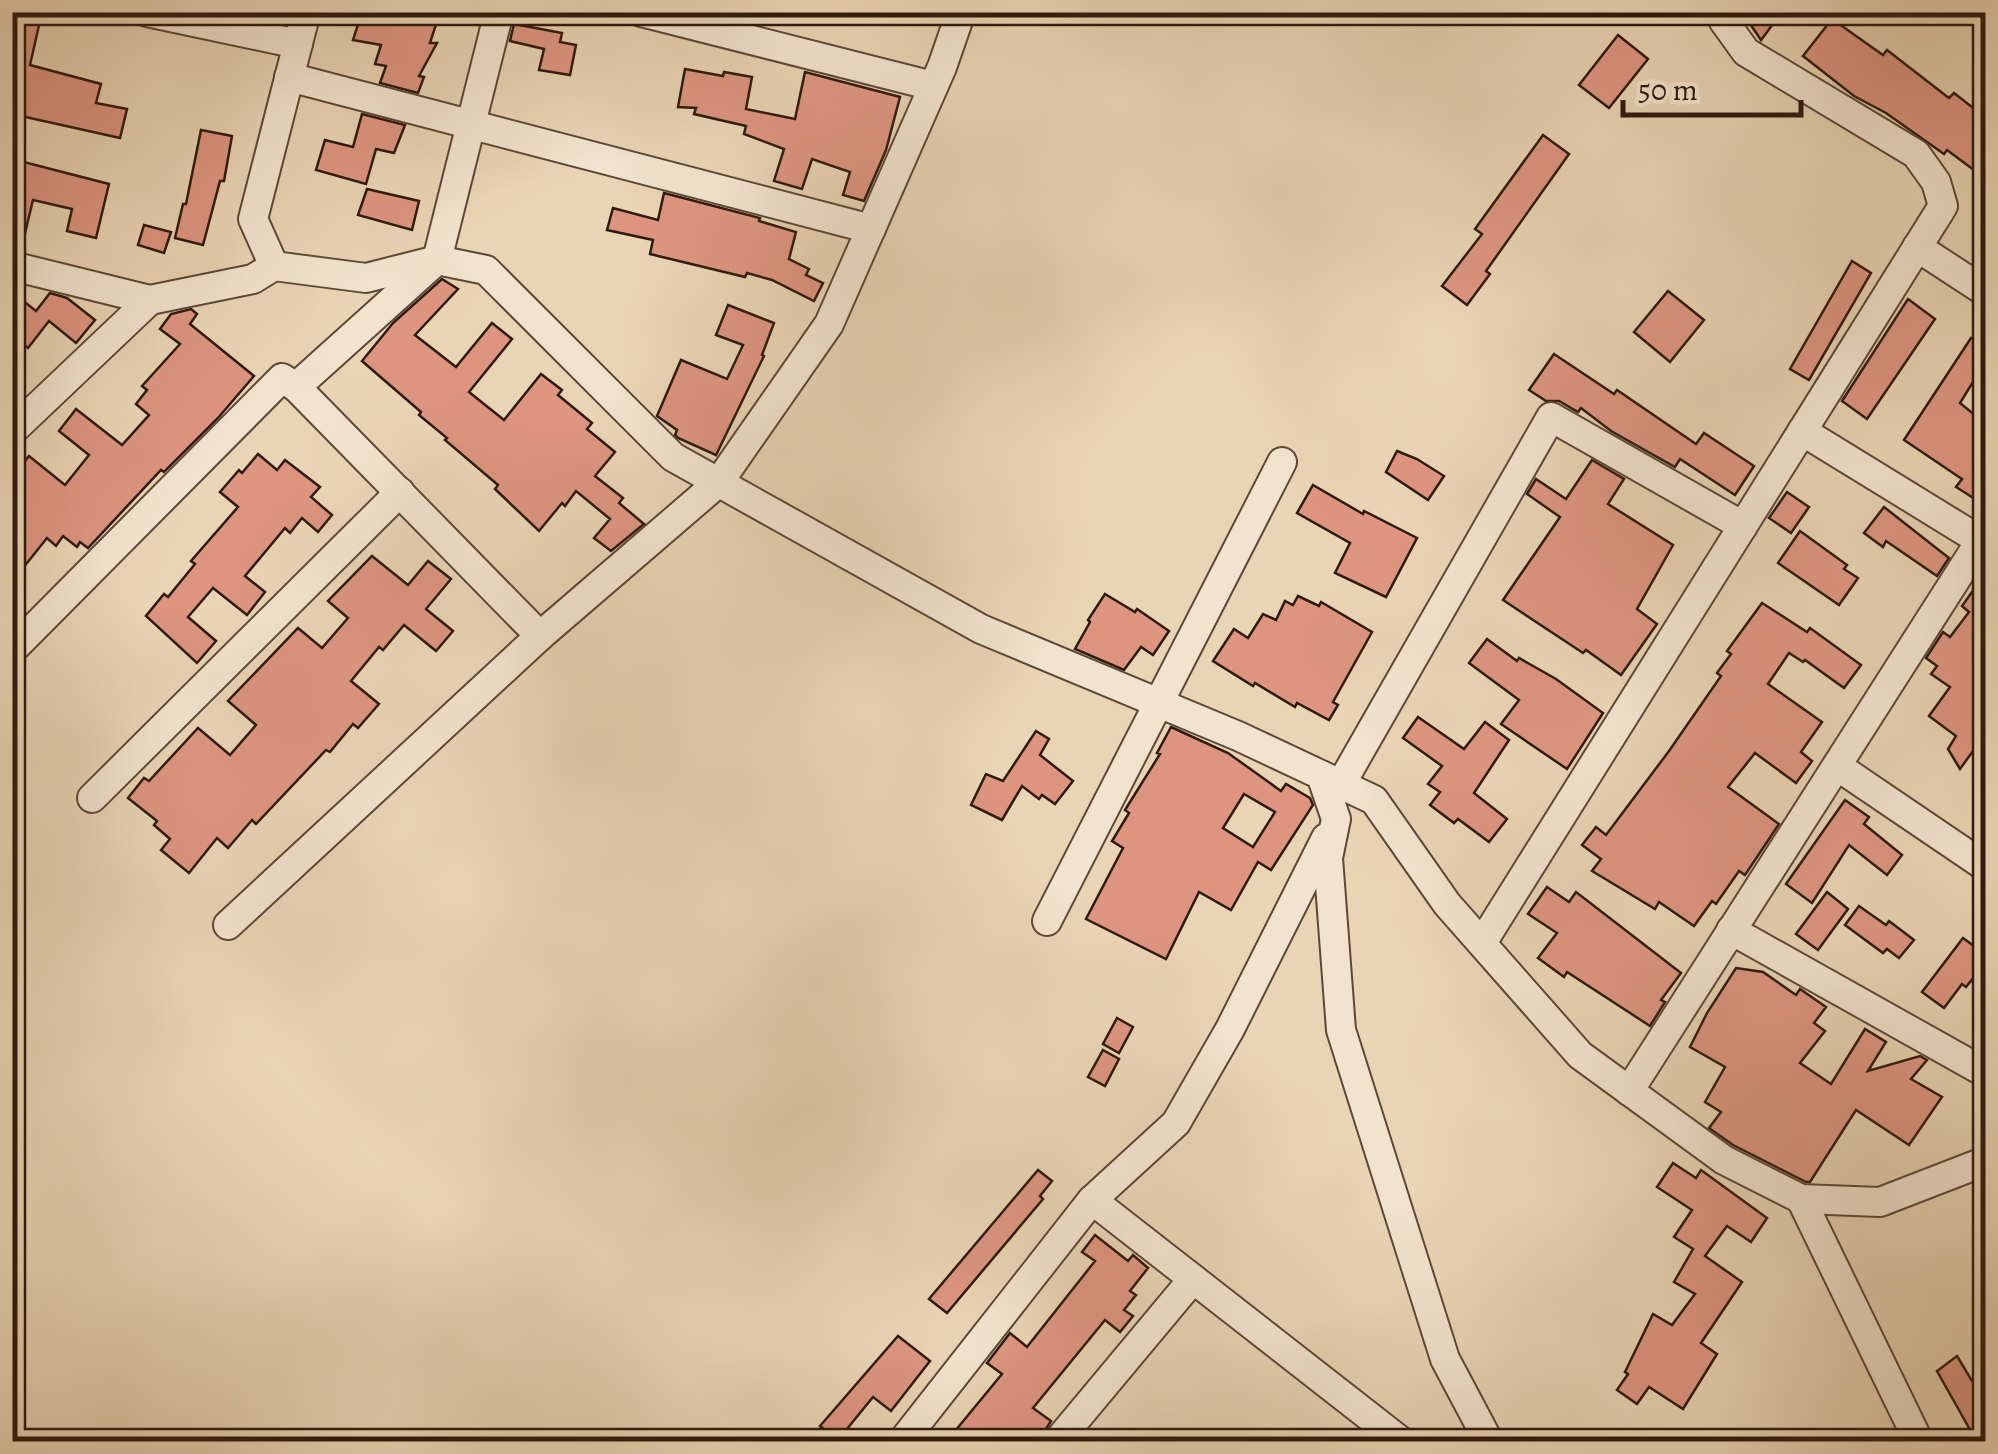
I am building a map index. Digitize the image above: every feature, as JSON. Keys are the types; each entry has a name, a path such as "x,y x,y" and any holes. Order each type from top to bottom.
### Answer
{"street":[{"path":"147,12 298,44"},
{"path":"274,266 253,219 306,12"},
{"path":"296,387 437,260 499,12"},
{"path":"641,12 933,86"},
{"path":"228,924 540,636 719,482 829,324 933,86 961,12"},
{"path":"1482,943 1943,206 1936,182 1916,154 1746,52 1723,20 1726,12"},
{"path":"289,77 871,229"},
{"path":"1918,247 1986,292"},
{"path":"12,266 150,300 253,280 274,266 366,278 437,260 486,270 674,457 981,629 1159,703 1374,800 1447,904 1580,1055 1724,1160 1800,1199 1880,1202 1986,1161"},
{"path":"12,431 150,300"},
{"path":"12,650 282,378 296,387 540,636"},
{"path":"1489,1442 1445,1359 1341,1030 1328,858 1336,819 1331,780 1552,417 1743,526"},
{"path":"1629,1091 1984,539 1802,431"},
{"path":"1047,920 1282,462"},
{"path":"92,798 400,492"},
{"path":"1837,766 1986,866"},
{"path":"902,1442 1092,1200 1176,1122 1230,1030 1336,819"},
{"path":"1732,930 1986,1074"},
{"path":"1800,1199 1919,1442"},
{"path":"1092,1200 1402,1442"},
{"path":"1057,1442 1193,1279"}],"building":[{"path":"12,12 42,12 30,65 101,84 96,103 127,109 120,138 12,114"},
{"path":"362,12 440,12 430,43 437,43 419,76 424,77 418,93 380,83 386,66 375,64 381,45 353,40"},
{"path":"1742,12 1782,12 1761,40"},
{"path":"1832,19 1883,55 1887,50 1949,98 1954,93 1986,118 1986,179 1947,150 1944,154 1886,113 1854,96 1803,56"},
{"path":"514,24 562,33 560,42 576,45 570,75 539,70 544,49 510,41"},
{"path":"1618,35 1648,59 1609,108 1579,85"},
{"path":"685,69 752,77 746,109 795,119 805,72 900,97 886,150 864,201 843,195 850,172 812,159 802,189 774,181 784,149 744,134 746,126 694,114 696,108 678,107"},
{"path":"362,114 405,125 394,153 376,149 366,184 316,170 325,140 353,147"},
{"path":"201,130 232,136 224,181 220,181 203,245 175,238"},
{"path":"1543,135 1569,154 1486,271 1490,274 1467,305 1442,286 1482,234 1475,229"},
{"path":"12,159 109,184 96,238 67,231 72,209 33,200 21,250 12,249"},
{"path":"367,189 419,201 412,230 358,215"},
{"path":"664,193 760,218 759,221 796,232 789,259 809,269 806,275 823,283 814,301 772,280 650,254 653,240 607,230 613,208 658,220"},
{"path":"144,225 171,232 164,253 138,245"},
{"path":"1852,261 1871,273 1809,380 1790,369"},
{"path":"442,279 458,289 415,335 456,367 492,323 512,339 469,392 504,420 541,374 562,390 558,395 592,423 587,429 615,452 595,476 623,498 619,503 644,524 611,551 594,538 610,519 576,491 539,531 495,489 498,485 362,361 393,323"},
{"path":"1668,291 1704,320 1670,362 1634,332"},
{"path":"12,292 36,311 50,293 67,298 95,320 76,343 49,321 28,348 12,335"},
{"path":"1908,299 1935,319 1867,419 1842,401"},
{"path":"728,305 774,323 764,356 716,455 678,438 677,430 657,416 681,360 727,379 743,345 716,335"},
{"path":"191,309 197,314 190,324 254,376 218,418 164,472 161,470 88,548 80,542 77,547 63,536 56,546 47,538 23,568 12,559 12,551 21,540 12,533 12,504 22,492 12,485 12,477 29,456 65,485 89,455 59,431 76,409 122,445 149,415 136,404 147,390 142,386 180,344 160,329 171,314"},
{"path":"1971,338 1986,348 1986,361 1960,403 1986,424 1986,506 1956,487 1962,479 1904,440"},
{"path":"1554,354 1614,394 1617,390 1696,444 1704,433 1754,466 1735,495 1680,459 1675,467 1611,431 1581,408 1578,412 1559,401 1546,401 1529,390"},
{"path":"1397,451 1444,476 1428,500 1386,472"},
{"path":"258,454 277,470 285,460 320,487 311,497 332,515 318,532 302,518 290,533 285,528 245,576 265,592 247,615 213,588 188,617 216,641 197,663 146,616 164,594 168,597 195,564 191,561 238,507 220,492"},
{"path":"1592,460 1624,479 1608,504 1673,545 1637,609 1657,624 1621,675 1503,600 1560,517 1527,494 1536,479 1566,499"},
{"path":"1313,485 1363,514 1364,511 1417,538 1386,597 1335,573 1350,543 1297,513"},
{"path":"1787,492 1809,507 1791,533 1769,518"},
{"path":"1884,507 1949,558 1937,576 1886,541 1883,547 1864,533"},
{"path":"1800,531 1847,565 1844,569 1858,578 1839,605 1778,563"},
{"path":"372,556 408,585 428,561 451,579 426,609 453,631 436,651 404,625 383,650 379,647 351,681 379,704 358,728 353,724 330,752 326,750 256,824 252,820 228,848 217,838 189,873 161,850 170,839 154,825 157,821 128,798 198,728 230,755 256,725 228,701 298,628 322,648 348,618 328,601"},
{"path":"1986,588 1986,733 1960,769 1948,749 1956,736 1929,716 1950,687 1931,674 1937,666 1926,658 1943,632 1950,637 1969,612 1962,606 1972,592 1979,597"},
{"path":"1105,594 1135,612 1137,609 1169,631 1153,655 1141,647 1124,670 1075,649"},
{"path":"1298,596 1319,606 1321,602 1372,632 1333,702 1338,705 1329,720 1297,703 1295,707 1255,683 1253,686 1213,661 1234,629 1248,638 1263,614 1276,620 1285,601 1293,605"},
{"path":"1762,603 1807,632 1810,628 1861,665 1844,688 1789,653 1768,684 1822,722 1801,752 1812,761 1796,783 1755,753 1728,787 1779,824 1745,875 1739,871 1716,904 1712,901 1694,926 1659,902 1655,909 1592,871 1601,859 1582,845 1596,827 1606,835 1669,751 1721,676 1717,673 1731,654 1727,651"},
{"path":"1487,639 1517,661 1519,658 1556,679 1603,713 1567,769 1501,724 1519,700 1469,663"},
{"path":"1418,717 1464,749 1485,722 1509,740 1474,793 1507,819 1489,842 1458,819 1454,823 1430,805 1440,792 1428,784 1442,766 1403,738"},
{"path":"1171,727 1228,753 1281,791 1286,784 1310,798 1313,805 1271,870 1258,862 1231,910 1199,892 1166,959 1086,919 1123,848 1112,841 1129,813 1125,810 1160,754 1157,753","holes":["1244,794 1275,812 1253,847 1223,828"]},
{"path":"1036,731 1049,739 1040,755 1073,781 1055,804 1042,795 1039,799 1022,786 1002,820 971,805 986,774 1003,781"},
{"path":"1845,800 1869,817 1864,824 1902,855 1887,875 1849,845 1812,903 1786,884"},
{"path":"1547,887 1569,902 1576,892 1681,973 1661,1000 1665,1002 1650,1026 1567,972 1564,977 1538,958 1557,933 1528,914"},
{"path":"1827,892 1848,909 1818,950 1796,934"},
{"path":"1859,906 1886,925 1889,921 1914,940 1899,958 1887,949 1883,953 1845,925"},
{"path":"1963,938 1986,955 1986,962 1944,1008 1922,992"},
{"path":"1736,968 1763,972 1796,995 1800,989 1826,1007 1814,1023 1825,1031 1800,1063 1831,1084 1865,1029 1886,1042 1868,1071 1920,1056 1927,1060 1911,1079 1942,1097 1909,1145 1856,1110 1810,1182 1806,1182 1733,1145 1709,1128 1721,1112 1705,1102 1725,1067 1690,1047"},
{"path":"1117,1018 1133,1027 1119,1053 1103,1044"},
{"path":"1103,1050 1119,1059 1105,1086 1088,1077"},
{"path":"1673,1163 1696,1178 1701,1170 1767,1218 1751,1242 1727,1226 1705,1256 1742,1282 1701,1343 1717,1354 1683,1409 1649,1387 1637,1404 1617,1390 1628,1374 1625,1372 1653,1314 1672,1325 1695,1294 1674,1282 1693,1249 1674,1237 1692,1210 1657,1187"},
{"path":"1038,1170 1052,1181 1040,1196 1043,1199 947,1313 929,1299"},
{"path":"1095,1235 1128,1261 1133,1255 1148,1268 1130,1291 1136,1295 1124,1310 1133,1316 1120,1332 1105,1320 1033,1408 1051,1421 1038,1442 946,1442 1002,1374 987,1363 1010,1333 1027,1347 1095,1261 1082,1252"},
{"path":"898,1336 930,1361 891,1411 873,1397 838,1440 820,1426"},
{"path":"1957,1356 1972,1381 1979,1376 1986,1389 1986,1442 1977,1442 1937,1371"}]}
